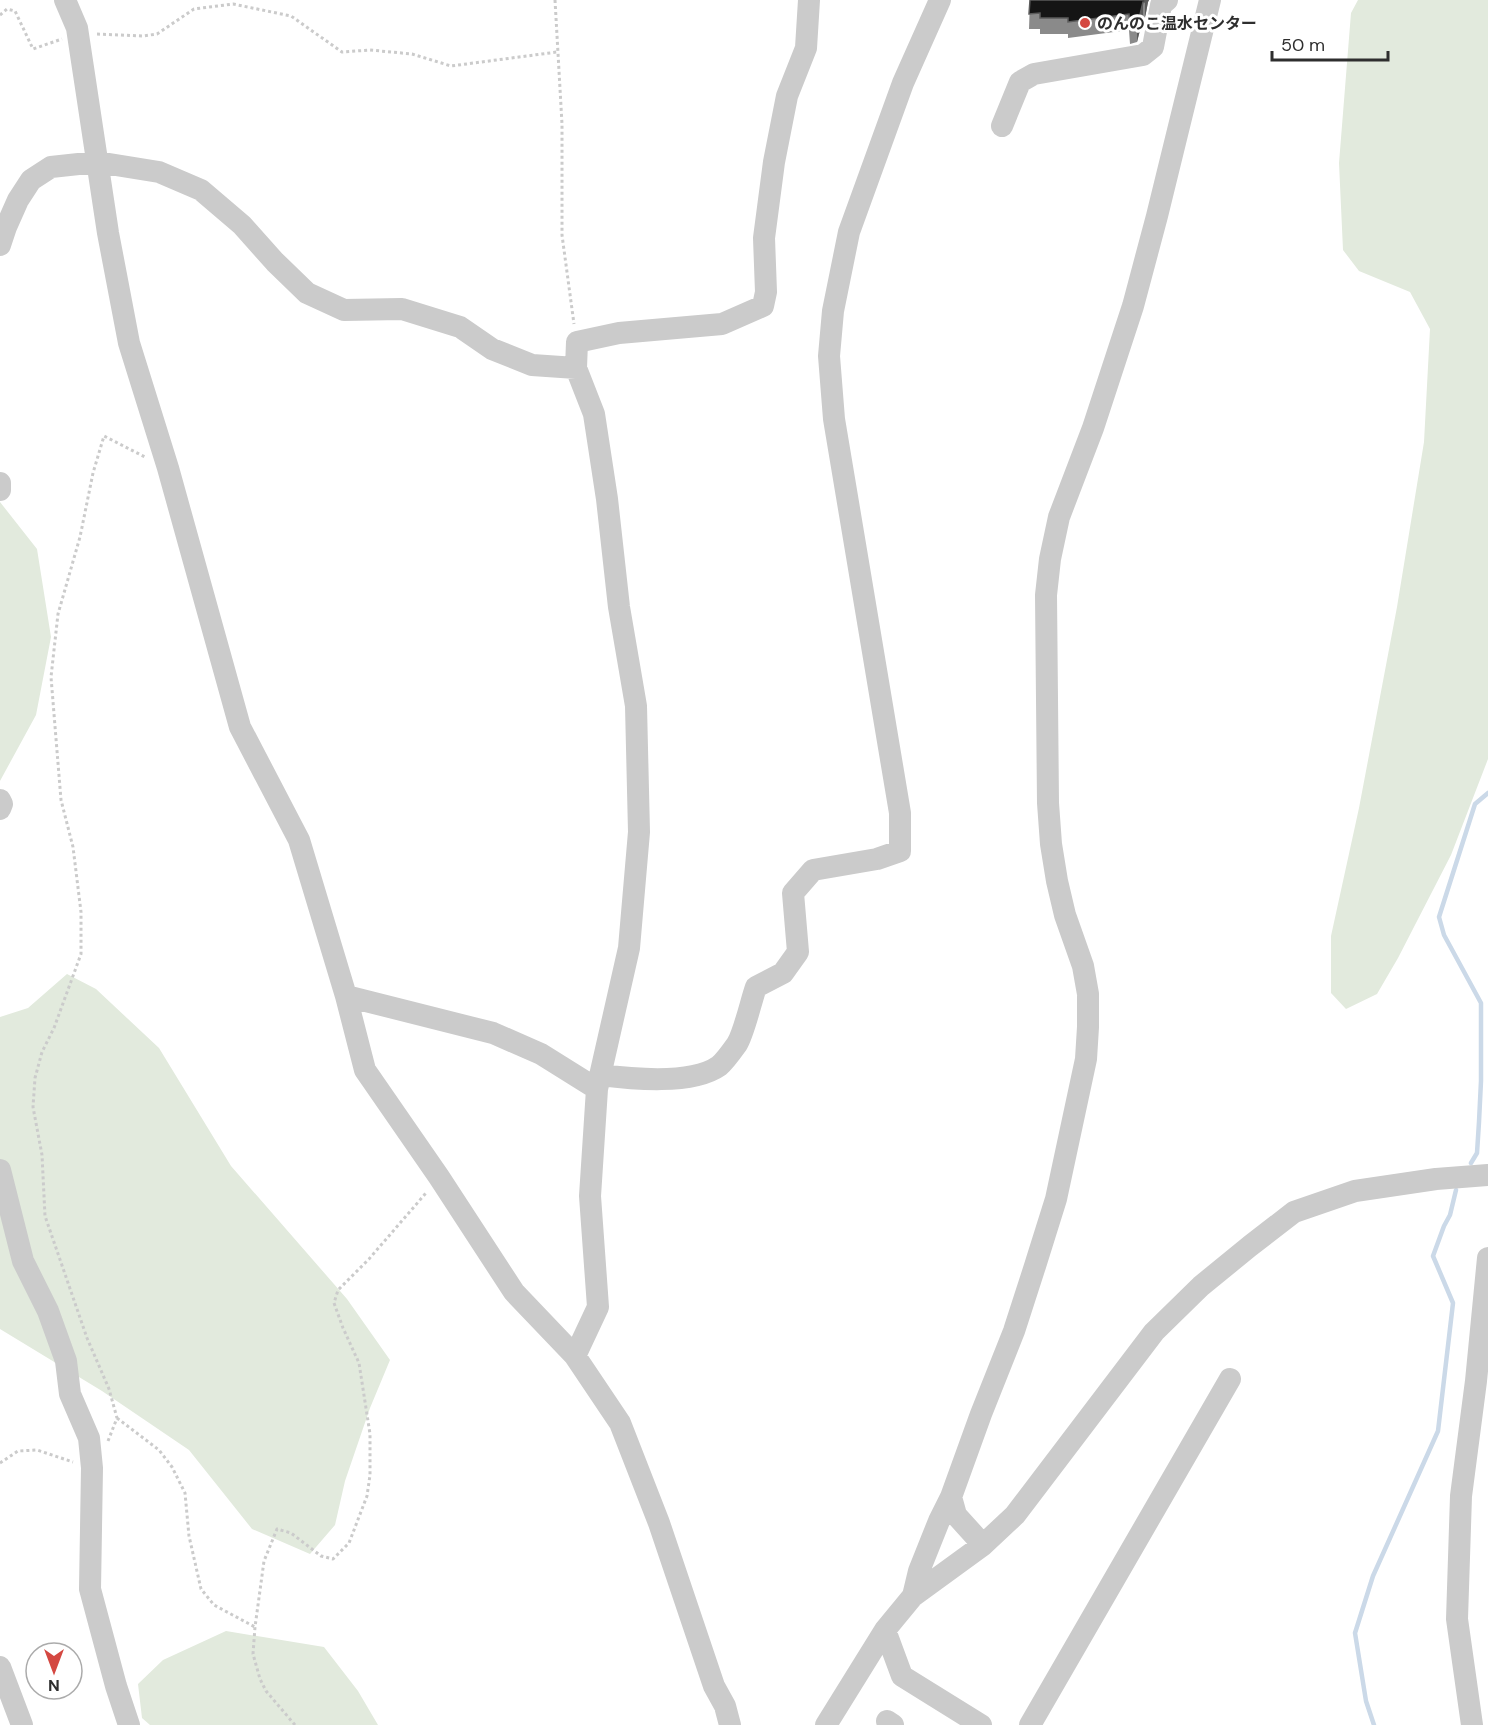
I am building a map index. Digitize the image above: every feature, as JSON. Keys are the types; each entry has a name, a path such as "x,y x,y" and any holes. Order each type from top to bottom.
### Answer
{"street":[{"path":"65,0 78,33 108,233 129,344 168,468 240,727 299,840 366,1070 514,1292 575,1356 620,1423 659,1523 714,1686 725,1706 730,1725"},
{"path":"575,1356 598,1307 590,1196 599,1082 629,948 639,832 636,706 619,607 607,499 594,414 576,368 577,342 619,333 722,324 762,306 766,292 764,238 774,162 787,96 806,48 810,0"},
{"path":"346,996 493,1033 599,1082 676,1078 701,1074 719,1065 738,1043 756,987 783,973 798,952 793,893 813,870 877,859 900,850 900,813 834,419 829,356 833,311 849,232 903,82 940,0"},
{"path":"1002,126 1020,82 1034,74 1143,56 1154,47 1161,5 1167,0"},
{"path":"913,1596 919,1571 951,1497 1014,1331 1035,1266 1056,1199 1086,1059 1088,994 1083,966 1065,915 1050,834 1046,607 1050,559 1059,518 1093,428 1133,306 1210,0"},
{"path":"0,245 18,200 31,180 51,167 98,162 159,172 201,190 242,225 307,293 344,310 402,309 460,327 492,349 532,364 576,368"},
{"path":"0,483 0,490"},
{"path":"0,800 2,804 0,809"},
{"path":"0,1170 24,1262 48,1311 66,1361 70,1394 88,1438 92,1468 90,1589 129,1725"},
{"path":"826,1725 885,1630 913,1596 983,1545 1015,1515 1154,1332 1201,1286 1294,1212 1355,1191 1436,1179 1488,1175"},
{"path":"1472,1725 1457,1619 1461,1496 1476,1381 1488,1258"},
{"path":"1030,1725 1230,1379"},
{"path":"951,1497 956,1515 983,1545"},
{"path":"885,1630 902,1676 981,1725"},
{"path":"0,1666 22,1725"}],"path":[{"path":"555,0 562,124 562,235 577,342"},
{"path":"0,15 7,9 15,11 33,49 78,33 143,36 157,34 194,9 233,4 291,16 342,52 370,50 412,54 451,66 557,52"},
{"path":"168,468 104,436 93,473 80,537 58,614 51,677 52,704 61,800 73,847 81,912 81,954 54,1028 42,1052 35,1078 33,1107 42,1155 45,1216 87,1338 109,1389 117,1418 159,1450 172,1467 185,1494 189,1536 201,1589 214,1605 255,1627"},
{"path":"295,1725 266,1691 253,1654 264,1561 277,1529 291,1533 321,1556 333,1559 349,1543 368,1496 370,1434 359,1363 334,1303 338,1290 369,1259 439,1177"},
{"path":"0,1463 18,1451 37,1450 92,1468"}],"shaded area":[{"path":"1358,0 1488,0 1488,759 1451,855 1398,958 1377,994 1346,1009 1331,993 1331,936 1359,808 1397,607 1424,442 1430,329 1410,292 1359,271 1343,250 1339,163 1351,13"},
{"path":"0,502 37,549 51,637 36,715 0,781"},
{"path":"67,974 96,989 159,1048 231,1166 347,1299 390,1360 370,1408 345,1481 335,1525 310,1554 252,1529 189,1450 102,1391 0,1329 0,1017 28,1008"},
{"path":"226,1631 324,1647 358,1691 378,1725 150,1725 142,1718 138,1684 163,1660"}],"building":[{"path":"1030,0 1145,0 1145,2 1143,2 1137,27 1130,28 1129,14 1068,22 1068,18 1040,18 1040,13 1029,14"}],"waterway":[{"path":"1471,1163 1477,1153 1479,1122 1481,1003 1444,935 1439,917 1475,804 1488,793"},
{"path":"1374,1725 1366,1701 1355,1633 1373,1576 1438,1431 1453,1303 1433,1256 1450,1215 1456,1190"}],"place":[{"name":"のんのこ温水センター","path":"1085,23"}]}
